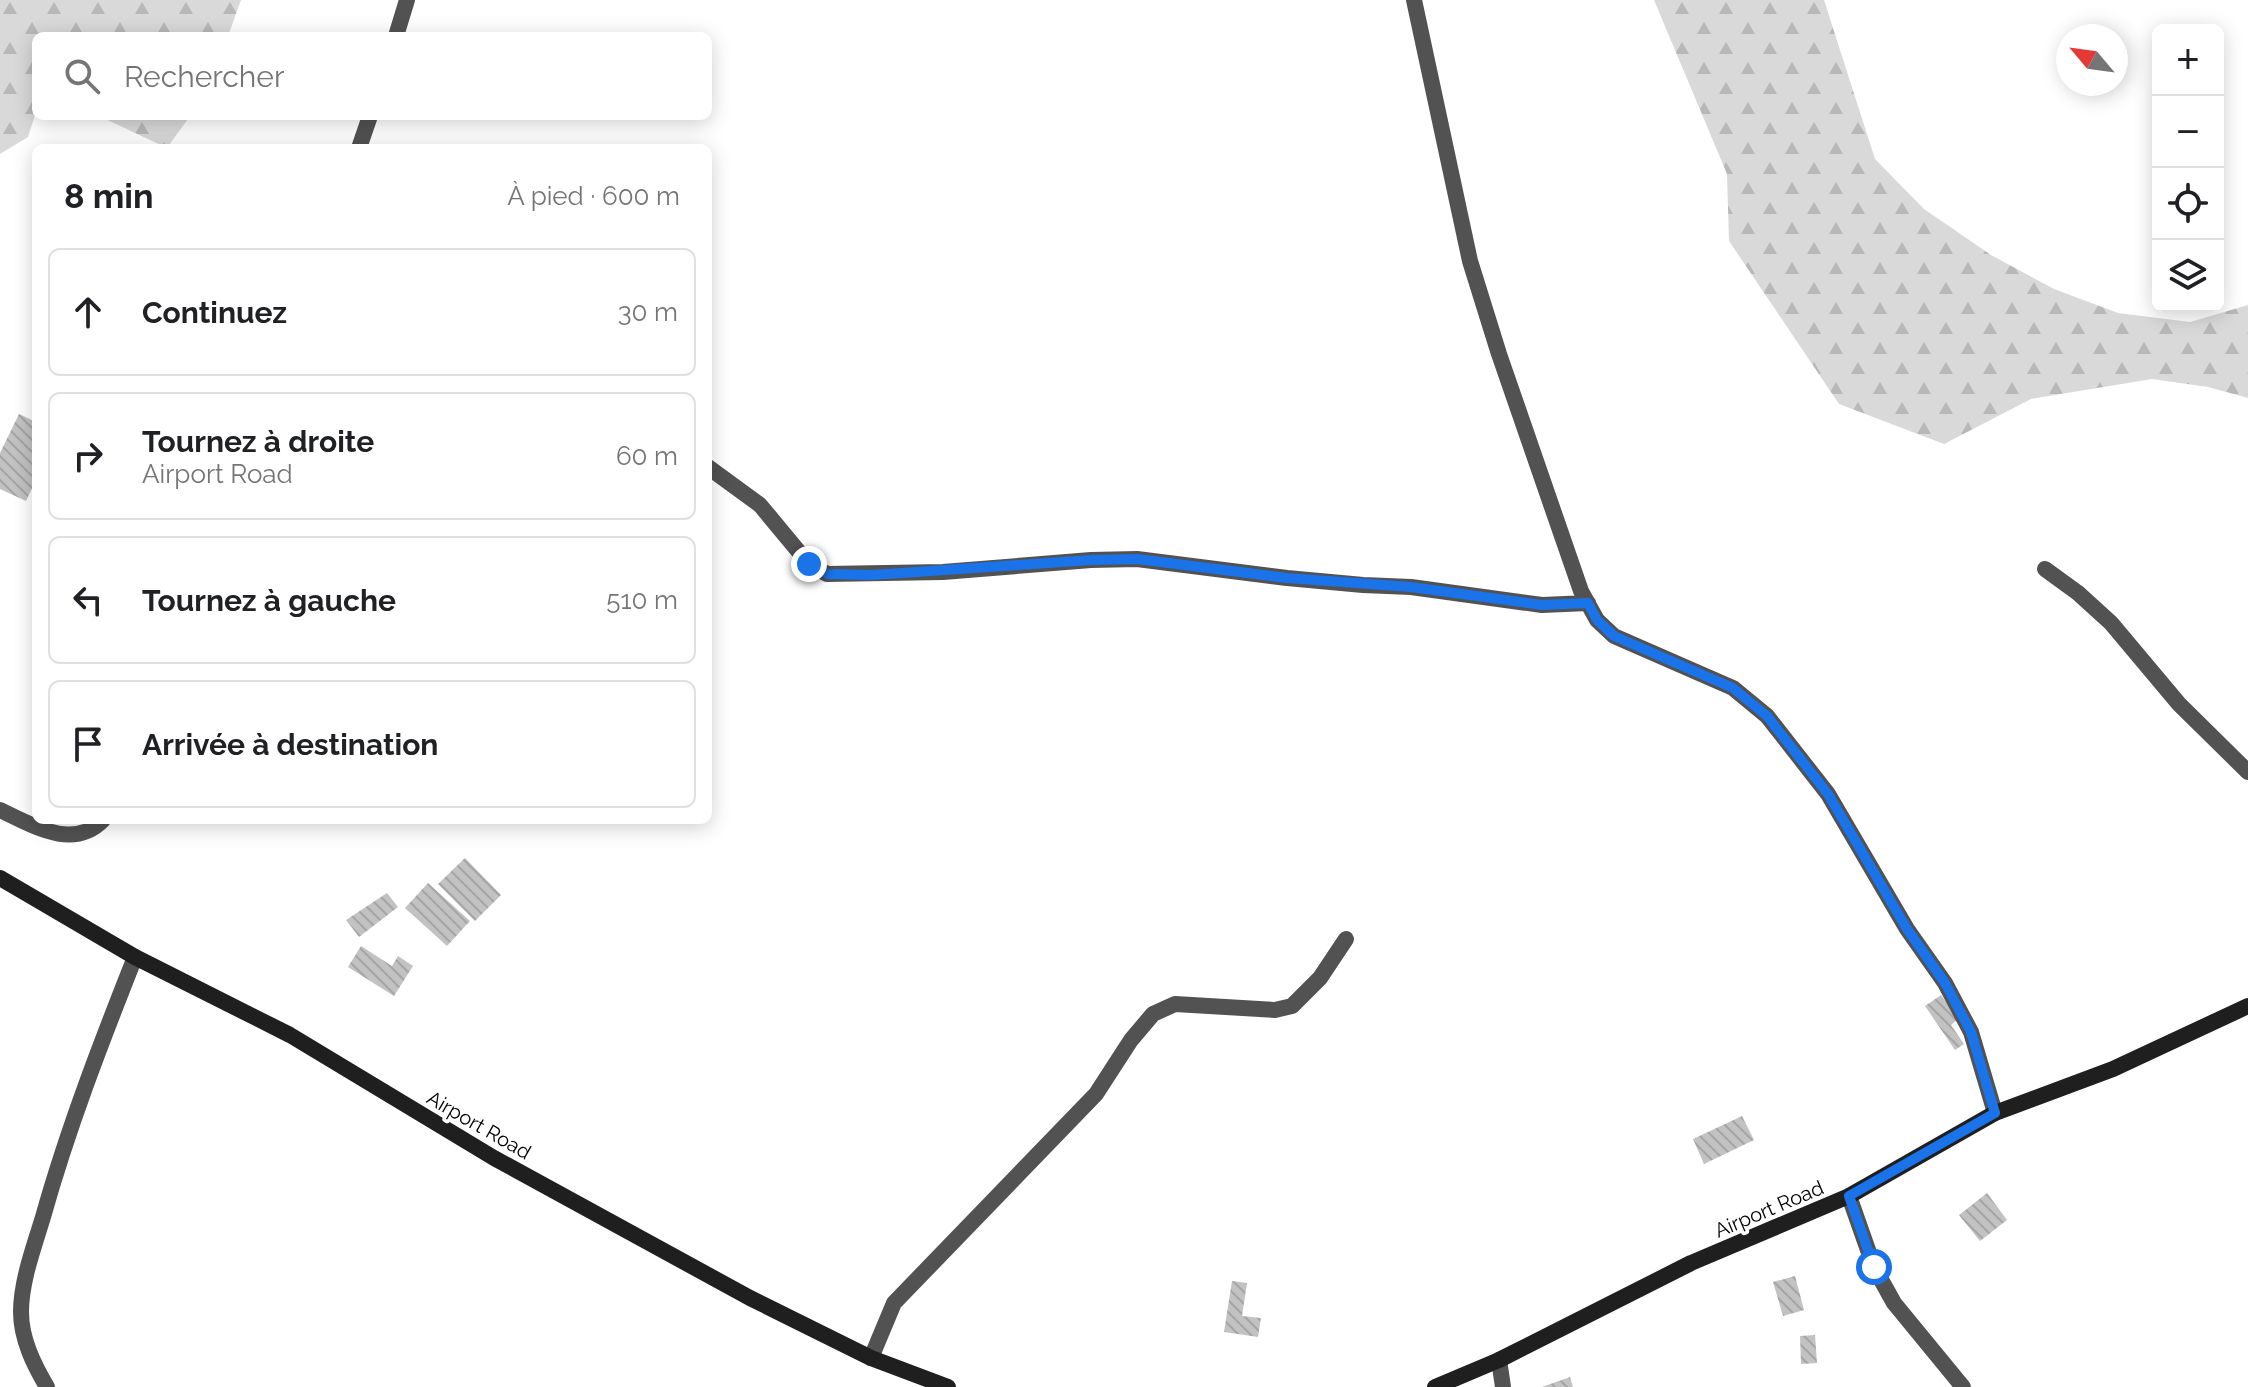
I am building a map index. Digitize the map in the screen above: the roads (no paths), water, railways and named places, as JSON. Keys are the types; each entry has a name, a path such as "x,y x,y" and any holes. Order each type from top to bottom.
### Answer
{"main road":[{"name":"Airport Road","path":"0,878 135,957 290,1035 494,1158 750,1298 871,1358 948,1387"},
{"name":"Airport Road","path":"1435,1387 1499,1360 1691,1263 1849,1196 1995,1113 2113,1069 2248,1006"}],"street":[{"path":"397,32 407,0"},
{"path":"1414,0 1470,261 1581,591 1597,620 1614,636 1733,688 1767,716 1828,794 1907,929 1945,983 1971,1032 1995,1113"},
{"path":"360,144 369,120"},
{"path":"712,470 760,505 809,564 827,574 943,572 1137,559 1287,578 1411,587 1542,605 1588,603"},
{"path":"2045,569 2111,623 2179,704 2248,772"},
{"path":"0,810 40,830 65,836 94,830 99,824"},
{"path":"871,1358 894,1303 1096,1094 1131,1040 1153,1014 1175,1004 1275,1010 1292,1006 1320,978 1346,939"},
{"path":"47,1387 31,1361 21,1314 28,1267 89,1073 135,957"},
{"path":"1849,1196 1874,1267 1894,1303 1963,1387"},
{"path":"1499,1360 1503,1387"}]}
